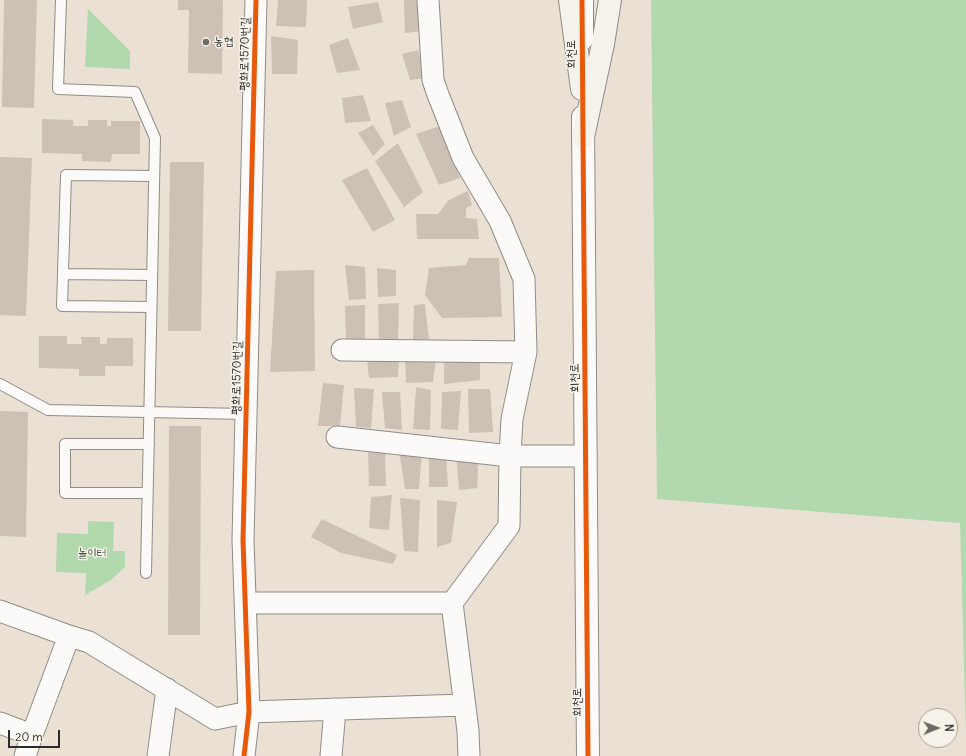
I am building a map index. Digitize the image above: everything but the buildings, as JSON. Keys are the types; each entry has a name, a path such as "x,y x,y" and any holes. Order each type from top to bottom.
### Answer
{"main road":[{"path":"570,0 582,89"},
{"path":"583,137 603,44 610,0"}],"street":[{"name":"평화로1570번길","path":"244,756 249,712 243,540 256,0"},
{"path":"428,0 433,80 437,92 463,158 500,221 524,279 526,352 512,419 509,526 452,603 468,731 469,756"},
{"name":"회천로","path":"582,0 588,756"},
{"path":"342,350 526,352"},
{"path":"337,437 510,456 586,456"},
{"path":"245,603 452,603"},
{"path":"0,611 89,642 215,719 249,712 464,705"},
{"path":"25,756 69,636"},
{"path":"158,756 167,689"},
{"path":"331,756 335,709"},
{"path":"0,723 32,735"}],"lane":[{"path":"61,0 58,89 135,92 155,138 146,573"},
{"path":"151,307 62,306 66,175 154,176"},
{"path":"63,274 152,275"},
{"path":"0,384 48,410 246,414"},
{"path":"147,494 64,493 65,444 148,444"}],"green space":[{"path":"651,0 966,0 966,736 960,523 657,499"},
{"path":"88,9 130,51 130,69 85,67"},
{"name":"놀이터","path":"88,521 114,522 113,551 125,551 125,567 111,580 85,595 86,573 56,572 57,533 88,534"}],"cycle path":[{"path":"244,756 249,712 243,540 256,0"},
{"path":"582,0 588,756"}],"place":[{"name":"농협","path":"206,42"}]}
